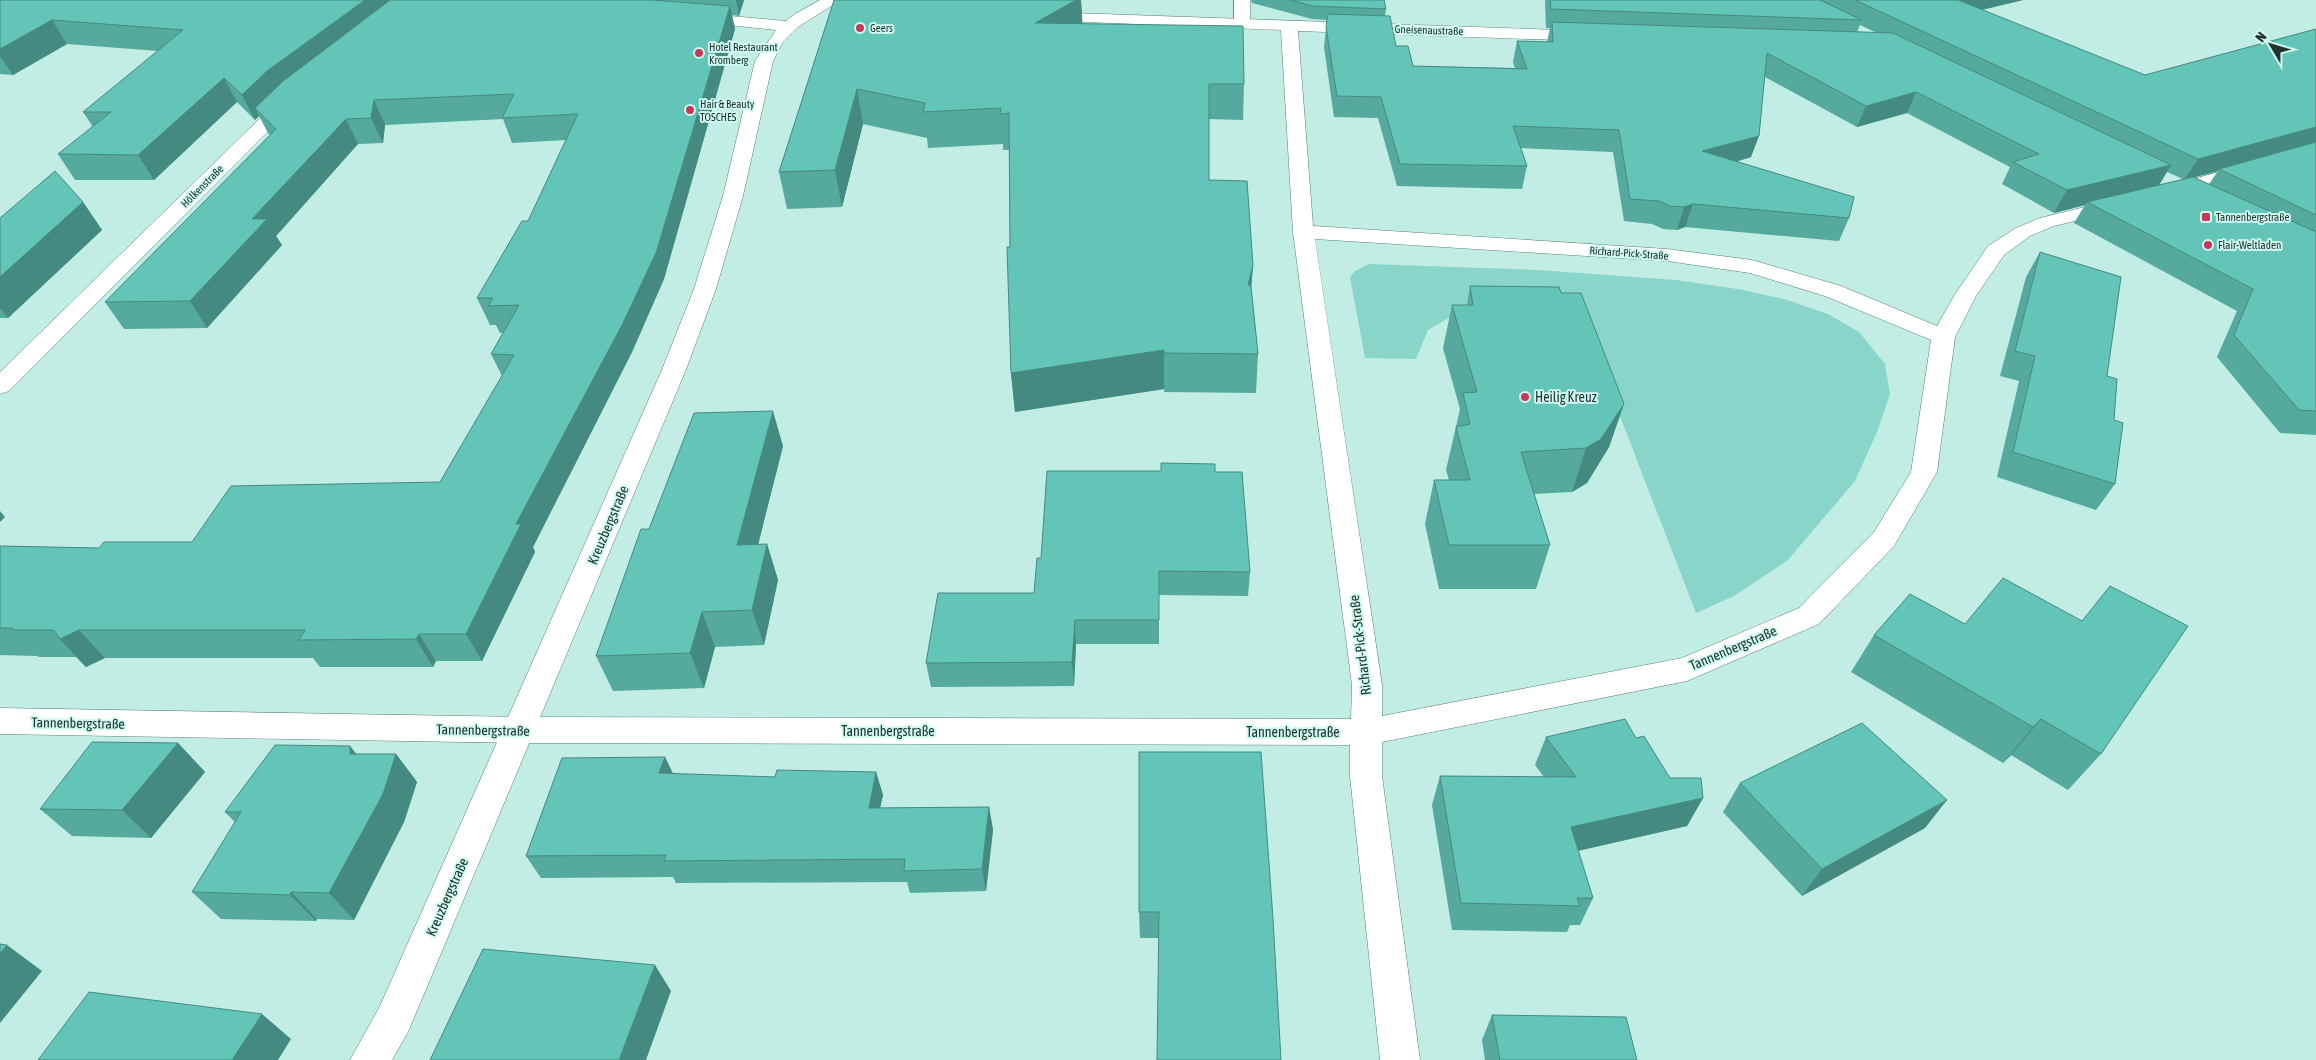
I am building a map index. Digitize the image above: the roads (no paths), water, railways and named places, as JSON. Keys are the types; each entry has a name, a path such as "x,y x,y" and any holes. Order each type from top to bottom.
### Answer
{"street":[{"name":"Kreuzbergstraße","path":"370,1060 394,1019 669,381 705,289 733,196 764,61 774,41 786,26 833,0"},
{"path":"1242,0 1242,23"},
{"name":"Gneisenaustraße","path":"1033,16 1599,36"},
{"path":"680,17 786,26"},
{"name":"Richard-Pick-Straße","path":"1289,25 1303,232 1367,685 1366,776 1400,1060"},
{"name":"Hölkenstraße","path":"0,386 287,101 303,89"},
{"name":"Tannenbergstraße","path":"0,721 520,730 1367,732 1687,669 1809,616 1884,539 1924,472 1943,337 1965,296 1996,251 2024,232 2047,222 2194,195 2316,151"},
{"path":"2156,176 2194,195"},
{"name":"Richard-Pick-Straße","path":"1303,232 1666,255 1752,267 1833,291 1943,337"}],"place":[{"name":"Geers","path":"860,28"},
{"name":"Hotel Restaurant Kromberg","path":"699,53"},
{"name":"Hair & Beauty TOSCHES","path":"690,110"},
{"name":"Tannenbergstraße","path":"2206,217"},
{"name":"Flair-Weltladen","path":"2208,245"},
{"name":"Heilig Kreuz","path":"1525,397"}]}
